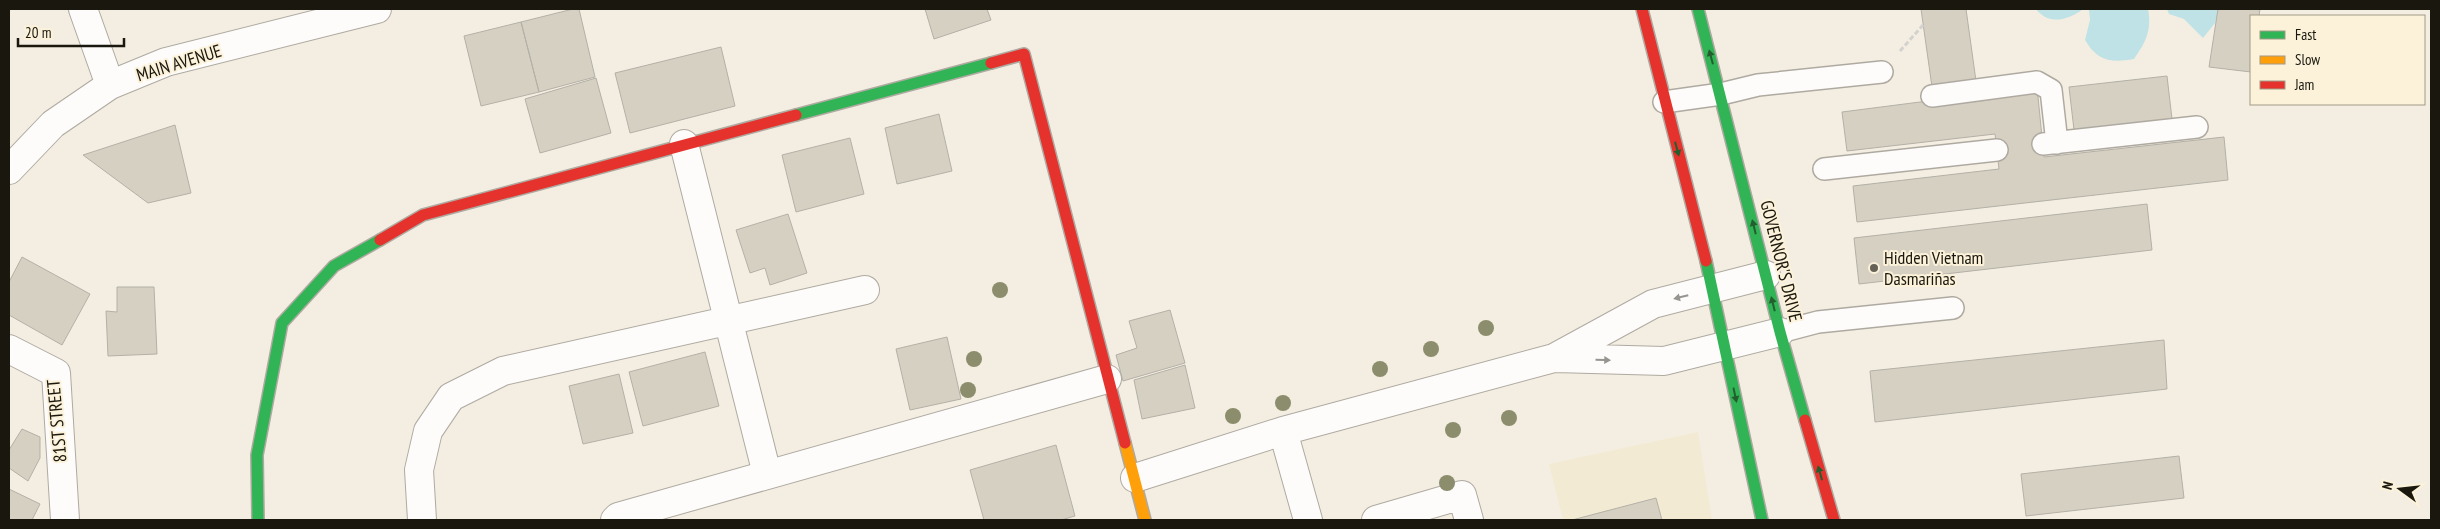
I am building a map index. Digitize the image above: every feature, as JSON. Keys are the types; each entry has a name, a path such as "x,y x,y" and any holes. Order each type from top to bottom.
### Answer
{"street":[{"path":"83,9 110,85"},
{"name":"MAIN AVENUE","path":"9,170 53,124 110,85 166,62 307,18 377,9"},
{"path":"1642,9 1713,290 1762,520"},
{"name":"GOVERNOR'S DRIVE","path":"1698,9 1780,332 1834,520"},
{"path":"258,520 257,455 282,322 334,266 423,215 1024,54 1145,520"},
{"path":"684,144 767,474"},
{"path":"1135,478 1283,431 1554,358 1650,306 1766,275"},
{"path":"422,520 419,470 428,431 451,398 503,371 865,290"},
{"path":"1554,358 1664,362 1780,332"},
{"name":"81ST STREET","path":"9,349 56,373 64,520"},
{"path":"615,520 618,517 767,474 1107,379"},
{"path":"1283,431 1308,520"},
{"path":"1376,520 1462,496 1469,520"}],"lane":[{"path":"1664,102 1721,94 1758,85 1882,72"},
{"path":"1932,96 2037,82 2051,90 2050,143 2197,127"},
{"path":"1824,169 1997,150"},
{"path":"1780,332 1818,322 1953,308"}],"shaded area":[{"path":"1698,432 1712,520 1563,520 1549,464"}],"water":[{"path":"2036,9 2083,9 2072,16 2059,20 2047,18"},
{"path":"2089,9 2148,9 2149,23 2147,36 2134,59 2118,61 2105,59 2094,52 2085,40 2090,20"},
{"path":"2167,9 2219,9 2215,23 2203,38 2184,19 2169,14"}],"building":[{"path":"579,9 595,77 539,92 521,22"},
{"path":"925,9 987,9 991,20 934,39"},
{"path":"1921,9 1966,9 1976,81 1932,87"},
{"path":"2218,9 2260,9 2259,15 2250,15 2250,72 2209,67"},
{"path":"521,22 539,92 481,106 464,36"},
{"path":"721,47 735,106 630,133 615,73"},
{"path":"2167,76 2172,119 2074,130 2069,87"},
{"path":"596,78 611,133 540,153 525,99"},
{"path":"2037,87 2044,157 2224,137 2228,180 1857,222 1853,186 1999,169 1995,134 1847,151 1842,112"},
{"path":"939,114 952,171 897,184 885,128"},
{"path":"175,125 191,193 148,203 83,155"},
{"path":"850,138 864,194 796,212 782,155"},
{"path":"2147,204 2152,250 1859,284 1854,238"},
{"path":"788,214 807,273 770,285 765,268 750,273 736,230"},
{"path":"22,257 90,294 62,345 9,315 9,282"},
{"path":"117,287 154,287 157,354 108,356 106,311 117,312"},
{"path":"1170,310 1185,363 1123,381 1116,355 1137,348 1129,321"},
{"path":"947,337 961,399 910,410 896,349"},
{"path":"2164,340 2167,389 1875,422 1870,371"},
{"path":"705,352 719,406 643,426 629,372"},
{"path":"1185,365 1195,408 1142,419 1134,380"},
{"path":"619,374 633,433 583,444 569,386"},
{"path":"22,429 40,437 40,458 28,481 9,468 9,450"},
{"path":"1056,445 1075,516 1061,520 984,520 970,470"},
{"path":"2179,456 2184,498 2026,516 2021,474"},
{"path":"9,489 40,504 32,520 9,520"},
{"path":"1656,498 1662,520 1572,520"}],"traffic: fast":[{"path":"1698,9 1780,332 1805,420"},
{"path":"796,115 991,63"},
{"path":"258,520 257,455 282,323 334,266 380,240"},
{"path":"1706,261 1762,520"}],"traffic: slow":[{"path":"1125,443 1145,520"}],"traffic: jam":[{"path":"1642,9 1706,261"},
{"path":"991,63 1024,54 1125,443"},
{"path":"380,240 423,215 796,115"},
{"path":"1805,420 1834,520"}],"place":[{"name":"Hidden Vietnam Dasmariñas","path":"1874,268"}]}
